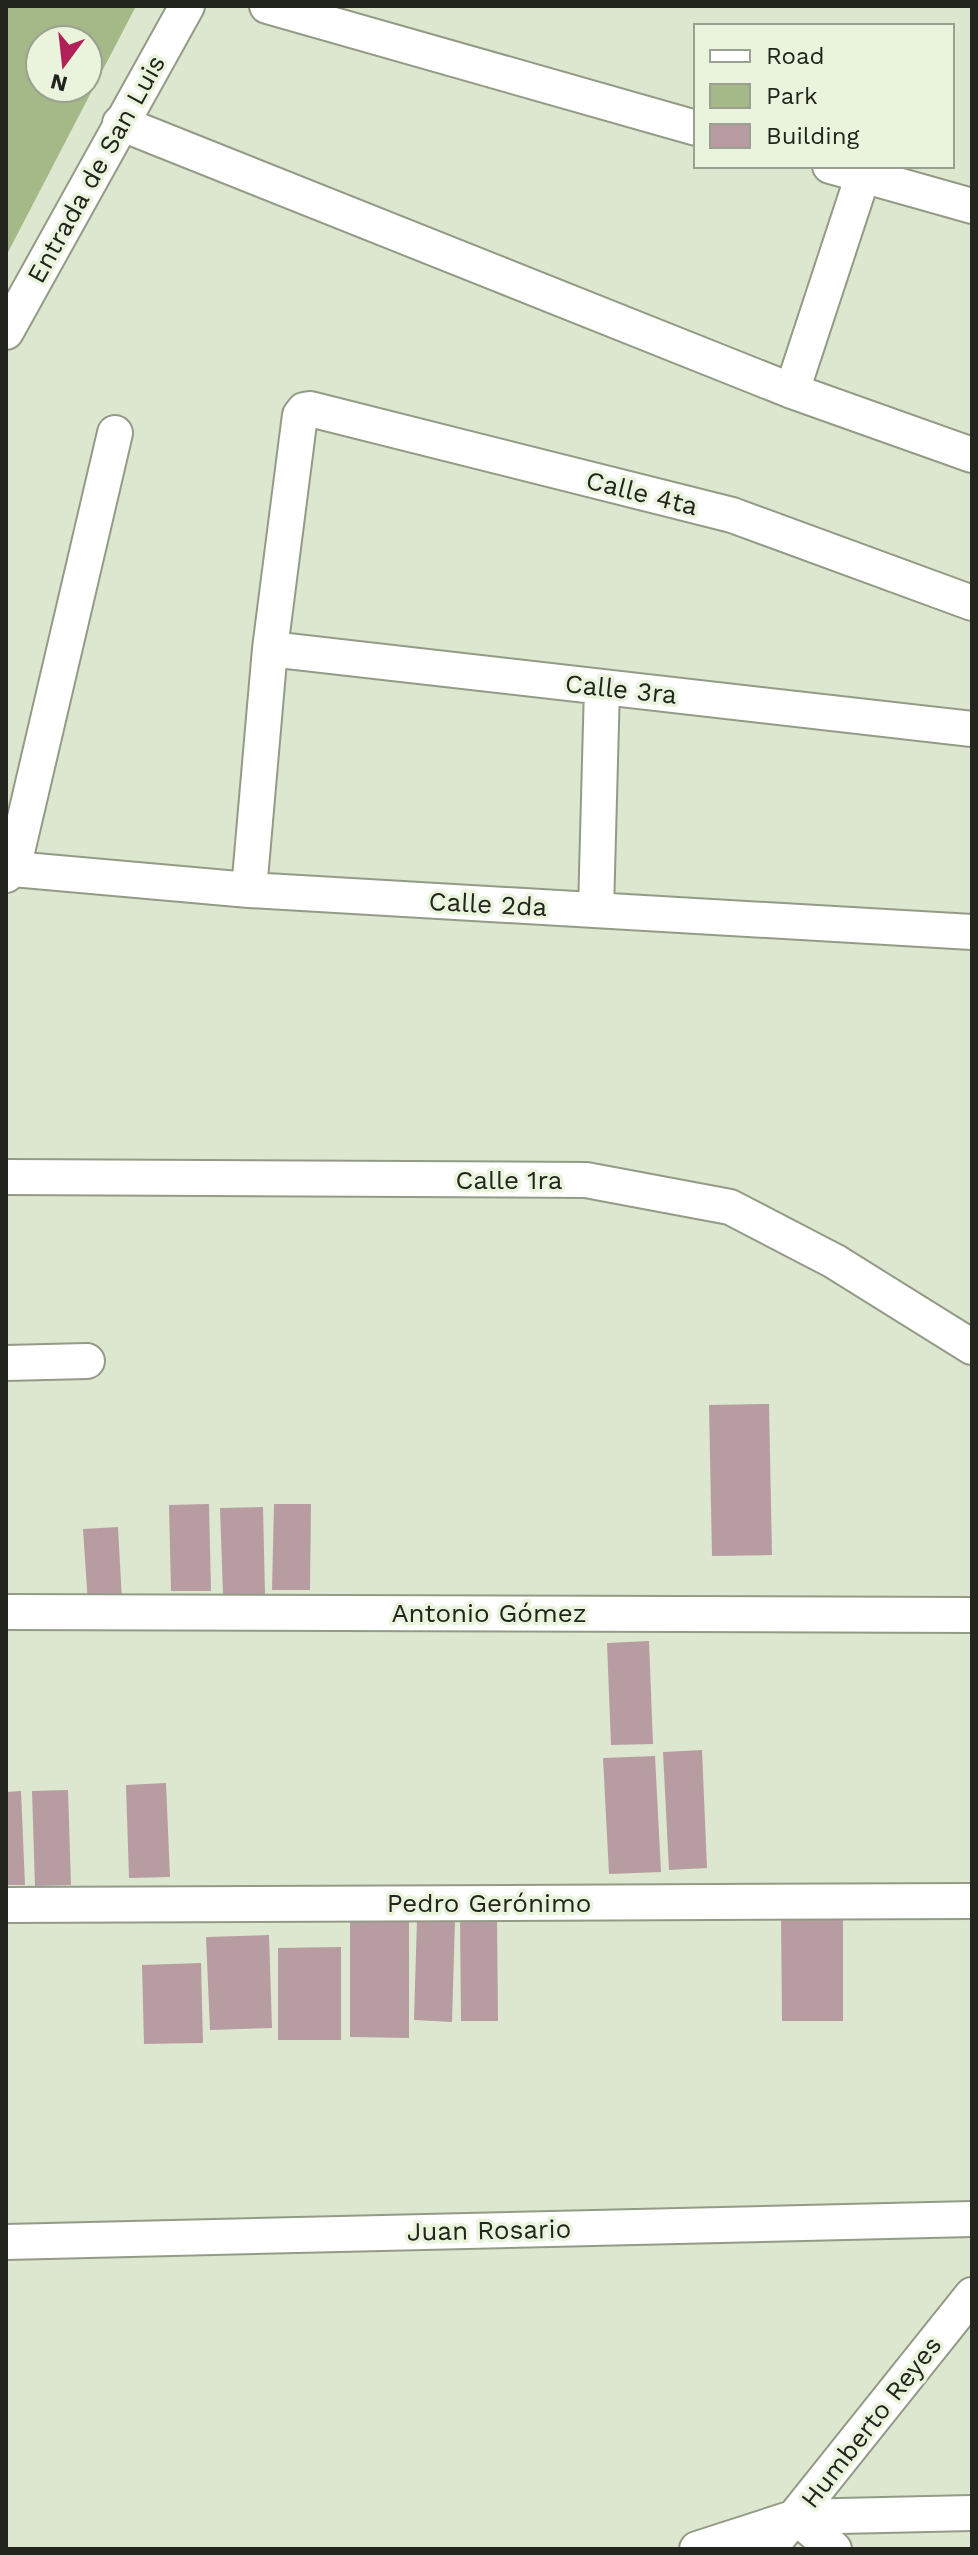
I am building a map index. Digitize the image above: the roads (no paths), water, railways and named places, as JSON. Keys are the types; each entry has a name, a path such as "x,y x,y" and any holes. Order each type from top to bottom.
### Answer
{"street":[{"name":"Entrada de San Luis","path":"6,332 187,6"},
{"path":"267,6 694,127"},
{"path":"120,123 792,391 972,455"},
{"path":"837,168 972,206"},
{"path":"792,391 863,175"},
{"name":"Calle 4ta","path":"270,649 300,415 310,409 732,515 972,603"},
{"path":"10,872 115,433"},
{"path":"249,890 270,649"},
{"name":"Calle 3ra","path":"270,649 972,729"},
{"path":"596,910 602,687"},
{"name":"Calle 2da","path":"10,872 249,890 972,932"},
{"name":"Calle 1ra","path":"6,1177 586,1180 730,1207 834,1261 972,1347"},
{"path":"6,1363 87,1361"},
{"name":"Antonio Gómez","path":"6,1612 972,1615"},
{"name":"Pedro Gerónimo","path":"6,1905 972,1901"},
{"name":"Juan Rosario","path":"6,2242 972,2219"},
{"name":"Humberto Reyes","path":"769,2549 972,2295"},
{"path":"697,2549 796,2517 972,2513"},
{"path":"796,2517 834,2549"}]}
